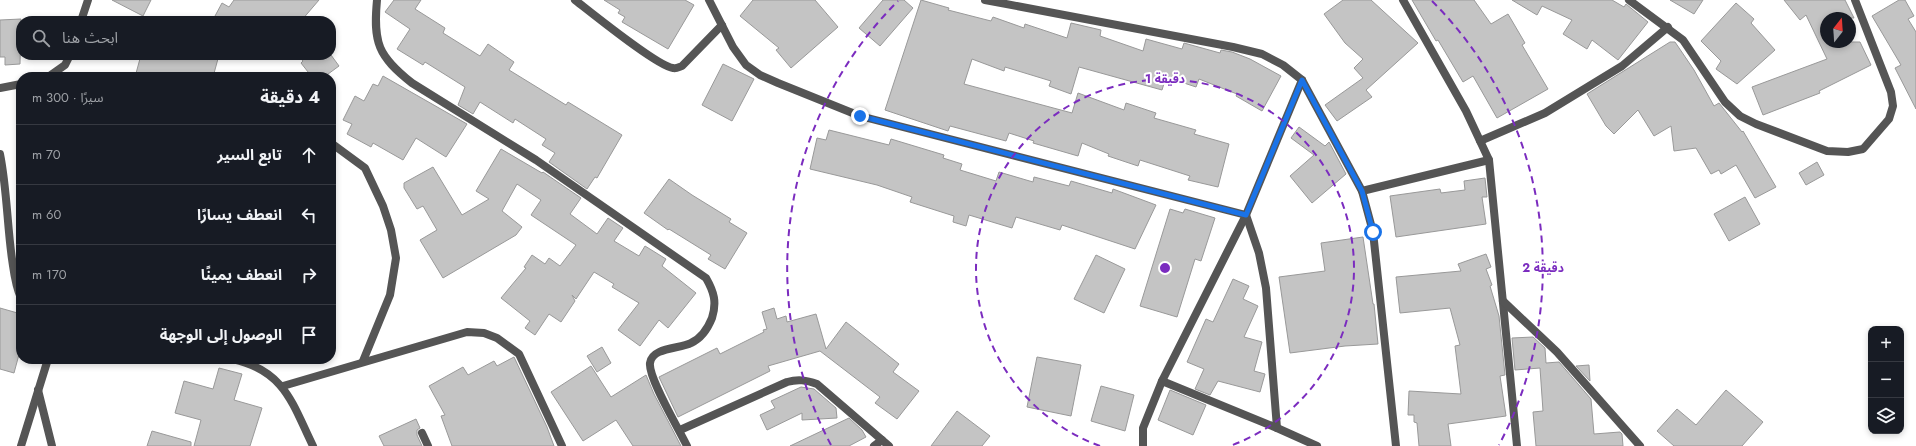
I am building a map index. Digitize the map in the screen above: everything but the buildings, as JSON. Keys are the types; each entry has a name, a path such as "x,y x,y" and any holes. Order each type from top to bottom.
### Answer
{"street":[{"path":"83,16 88,0"},
{"path":"377,0 377,39 383,55 393,68 412,83 536,160 706,278 713,290 716,305 708,326 701,337 692,343 660,351 652,357 650,362 650,368 655,382 687,446"},
{"path":"575,0 640,49 664,65 673,68 682,66 722,25"},
{"path":"710,0 733,48 746,65 760,75 860,116 1246,215"},
{"path":"985,0 1233,46 1262,54 1283,65 1302,80 1362,191 1373,232 1396,446"},
{"path":"1403,0 1466,111 1489,160 1517,446"},
{"path":"1629,0 1684,40 1725,102 1740,116 1756,124 1827,151 1848,152 1862,149 1889,120 1893,106 1891,92 1854,0"},
{"path":"1480,141 1545,113 1622,66 1668,27"},
{"path":"55,72 65,65 68,60"},
{"path":"1143,446 1143,428 1162,382 1246,215 1302,80"},
{"path":"0,88 16,85"},
{"path":"336,147 365,168 383,206 391,230 396,258 390,295 363,361"},
{"path":"0,154 6,182 4,224 16,284"},
{"path":"1362,191 1489,160"},
{"path":"1246,215 1259,253 1266,288 1277,428"},
{"path":"1502,301 1557,352 1640,446"},
{"path":"283,386 363,361 467,332 484,333 497,338 519,354 562,446"},
{"path":"21,446 46,364"},
{"path":"252,364 267,373 283,386 313,446"},
{"path":"680,430 786,382 797,380 809,381 817,384 889,446"},
{"path":"1162,382 1277,428 1317,446"},
{"path":"38,390 52,446"},
{"path":"422,433 428,446"},
{"path":"874,446 882,440"}],"route":[{"path":"860,116 1186,201 1246,215 1302,80 1362,191 1373,232"}]}
